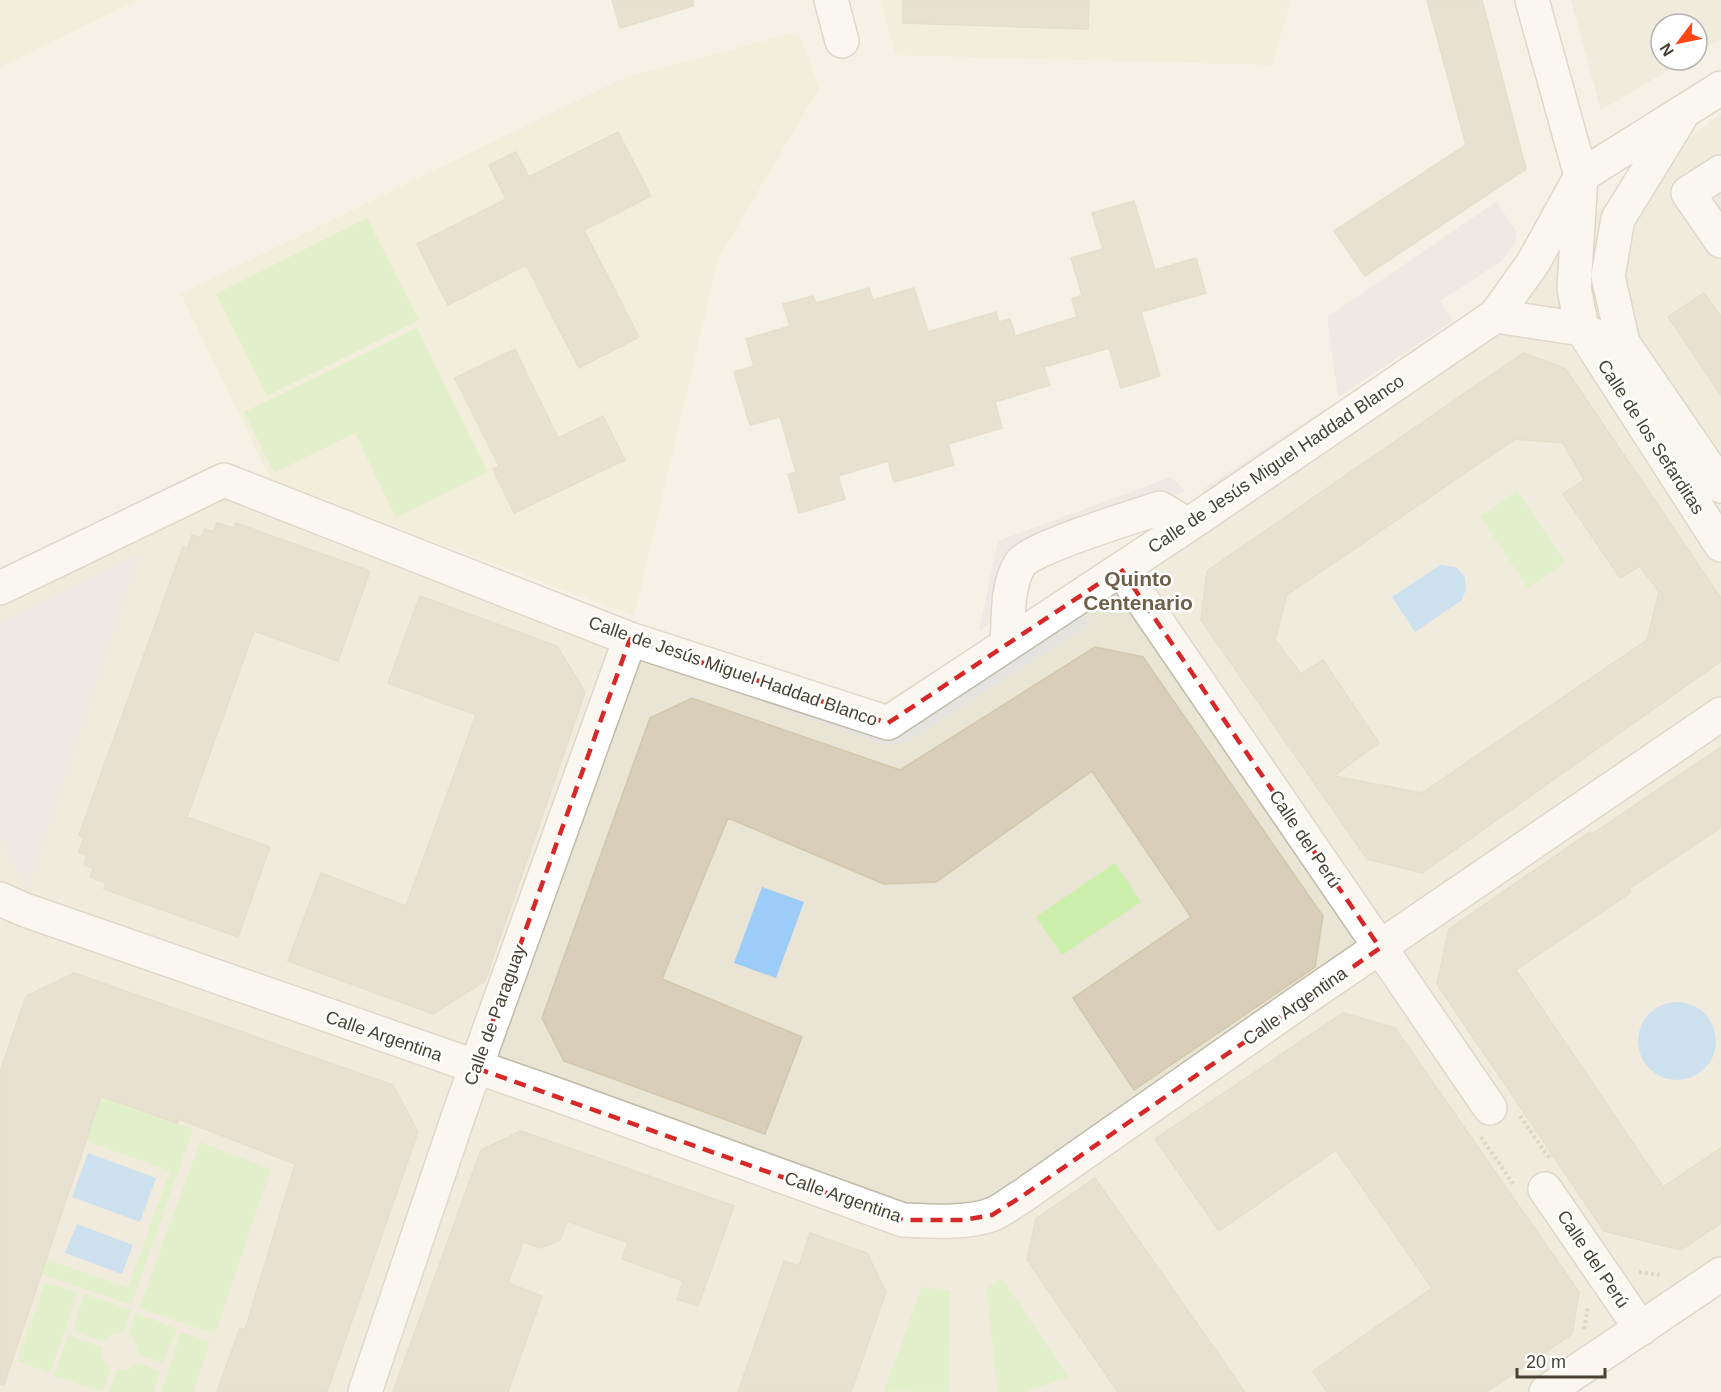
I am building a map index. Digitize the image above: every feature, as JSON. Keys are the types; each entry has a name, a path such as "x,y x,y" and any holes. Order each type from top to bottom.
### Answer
{"street":[{"path":"831,0 842,41"},
{"path":"1532,0 1581,176 1574,288 1582,329"},
{"name":"Calle de Jesús Miguel Haddad Blanco","path":"0,588 224,480 630,639 888,723 1188,525 1495,316 1533,263 1581,176 1721,88"},
{"name":"Calle de los Sefarditas","path":"1684,112 1618,219 1608,276 1623,343 1721,486"},
{"path":"1721,172 1688,194 1721,241"},
{"path":"1581,176 1618,219"},
{"path":"1495,316 1582,329 1630,353"},
{"name":"Calle de los Sefarditas","path":"1582,329 1721,545"},
{"path":"1007,644 1011,585 1021,562 1040,550 1160,508 1188,525"},
{"name":"Calle del Perú","path":"1121,569 1380,948 1483,1119"},
{"name":"Calle de Paraguay","path":"365,1392 476,1068 630,639"},
{"name":"Calle Argentina","path":"0,899 24,910 552,1093 903,1220 963,1220 992,1215 1021,1197 1721,714"},
{"name":"Calle del Perú","path":"1532,1191 1641,1329"},
{"path":"1546,1392 1721,1274"}],"path":[{"path":"1483,1119 1532,1191"},
{"path":"1583,1338 1588,1306"}],"highlighted area":[{"path":"1121,569 1380,948 1021,1197 992,1215 963,1220 903,1220 476,1068 630,639 888,723"}],"shaded area":[{"path":"0,0 137,0 0,67"},
{"path":"880,0 1291,0 1272,65 896,55"},
{"path":"1571,0 1721,0 1721,39 1709,46 1709,12 1649,12 1649,72 1666,72 1601,110"},
{"path":"798,32 819,88 718,259 634,616 271,480 181,294 626,77"},
{"path":"1721,113 1721,1272 1543,1392 0,1392 0,573 208,477 724,663 885,702 1354,403"},
{"path":"1496,202 1517,232 1515,242 1503,260 1440,301 1453,321 1338,397 1327,317"},
{"path":"1413,381 1420,390 1173,559 1164,553"},
{"path":"1326,408 1330,414 1209,500 1202,490"},
{"path":"1171,477 1186,491 1011,552 994,621 979,631 998,541"},
{"path":"140,552 27,891 0,837 0,622"},
{"path":"1081,610 1090,624 910,740 895,745 877,743 686,675 683,663 882,732"}],"green space":[{"path":"367,218 419,320 267,396 216,294"},
{"path":"417,328 488,472 396,518 355,433 274,473 244,412"},
{"path":"1517,490 1566,563 1528,588 1480,516"},
{"path":"1115,863 1141,902 1062,955 1036,917"},
{"path":"101,1096 193,1129 131,1305 41,1274 46,1259 128,1288 170,1171 86,1141"},
{"path":"200,1142 271,1169 215,1334 139,1308"},
{"path":"1002,1279 1069,1377 1025,1392 997,1392 987,1288"},
{"path":"45,1282 78,1293 50,1373 17,1361"},
{"path":"922,1287 950,1290 949,1392 884,1391"},
{"path":"84,1294 131,1310 124,1333 113,1334 104,1342 73,1331"},
{"path":"135,1313 177,1329 163,1363 138,1354 134,1338 128,1334"},
{"path":"181,1332 210,1342 193,1392 161,1392"},
{"path":"68,1335 102,1347 103,1358 111,1367 103,1392 54,1376"},
{"path":"137,1363 160,1371 153,1392 109,1392 117,1369 128,1369"}],"water":[{"path":"1440,565 1456,567 1465,577 1466,589 1462,600 1415,632 1392,597"},
{"path":"762,887 804,902 776,978 734,963"},
{"path":"1677,1002 1692,1005 1709,1019 1716,1041 1713,1056 1699,1073 1677,1080 1662,1077 1645,1063 1638,1041 1641,1026 1655,1009"},
{"path":"88,1153 156,1178 140,1222 72,1197"},
{"path":"77,1224 133,1245 122,1274 65,1253"}],"building":[{"path":"612,0 693,0 693,6 620,28"},
{"path":"903,0 1089,0 1088,29 903,23"},
{"path":"1427,0 1482,0 1526,169 1365,276 1334,231 1466,145"},
{"path":"618,132 651,196 584,230 639,337 579,368 526,265 448,305 417,244 506,199 489,165 516,152 529,177"},
{"path":"1134,201 1155,270 1196,258 1206,293 1141,312 1160,376 1121,388 1109,348 1044,367 1050,385 995,402 1002,428 948,444 954,465 894,482 888,461 838,476 845,499 799,513 788,474 796,472 780,417 750,425 734,372 754,366 746,339 790,326 783,304 813,296 816,303 869,288 873,300 914,288 928,332 996,312 999,322 1010,319 1015,336 1077,317 1072,299 1082,295 1071,258 1103,249 1092,213"},
{"path":"1704,293 1721,317 1721,395 1668,317"},
{"path":"515,349 558,438 603,416 625,460 514,513 493,469 499,466 455,378"},
{"path":"1523,353 1565,368 1721,598 1721,661 1422,873 1367,859 1201,620 1207,571","holes":["1515,439 1563,443 1584,480 1563,494 1620,578 1640,566 1659,592 1647,640 1422,793 1334,776 1379,743 1323,660 1301,674 1275,640 1287,595"]},
{"path":"217,523 234,528 236,523 370,571 338,661 254,631 187,817 270,847 238,937 104,889 106,883 90,877 94,868 84,865 87,855 79,852 84,837 79,835 183,547 187,550 192,535 201,538 205,529 214,532"},
{"path":"420,596 557,646 585,692 485,981 433,1014 288,961 321,873 406,906 476,715 388,683"},
{"path":"1095,647 1143,657 1323,916 1315,967 1134,1090 1073,998 1191,917 1092,771 936,882 884,884 728,818 662,979 802,1037 765,1134 564,1061 542,1018 650,718 692,698 900,770"},
{"path":"1721,747 1721,827 1629,889 1631,892 1516,970 1663,1187 1721,1148 1721,1223 1681,1250 1604,1231 1437,984 1449,929 1590,832 1592,834"},
{"path":"74,973 393,1085 418,1132 327,1392 217,1392 240,1328 245,1330 295,1164 179,1119 177,1123 101,1096 4,1385 0,1384 0,1072 26,996"},
{"path":"1343,1013 1395,1028 1579,1292 1572,1334 1486,1392 1327,1392 1313,1371 1432,1288 1336,1150 1219,1231 1155,1139"},
{"path":"521,1131 734,1206 698,1306 677,1299 683,1281 622,1259 628,1243 567,1221 560,1240 541,1248 523,1242 508,1283 542,1296 508,1392 393,1392 481,1150"},
{"path":"1095,1178 1245,1392 1118,1392 1027,1260 1036,1219"},
{"path":"810,1233 867,1253 886,1292 851,1392 738,1392 784,1261 799,1266"}],"district":[{"name":"Quinto Centenario","path":"1138,590"}]}
